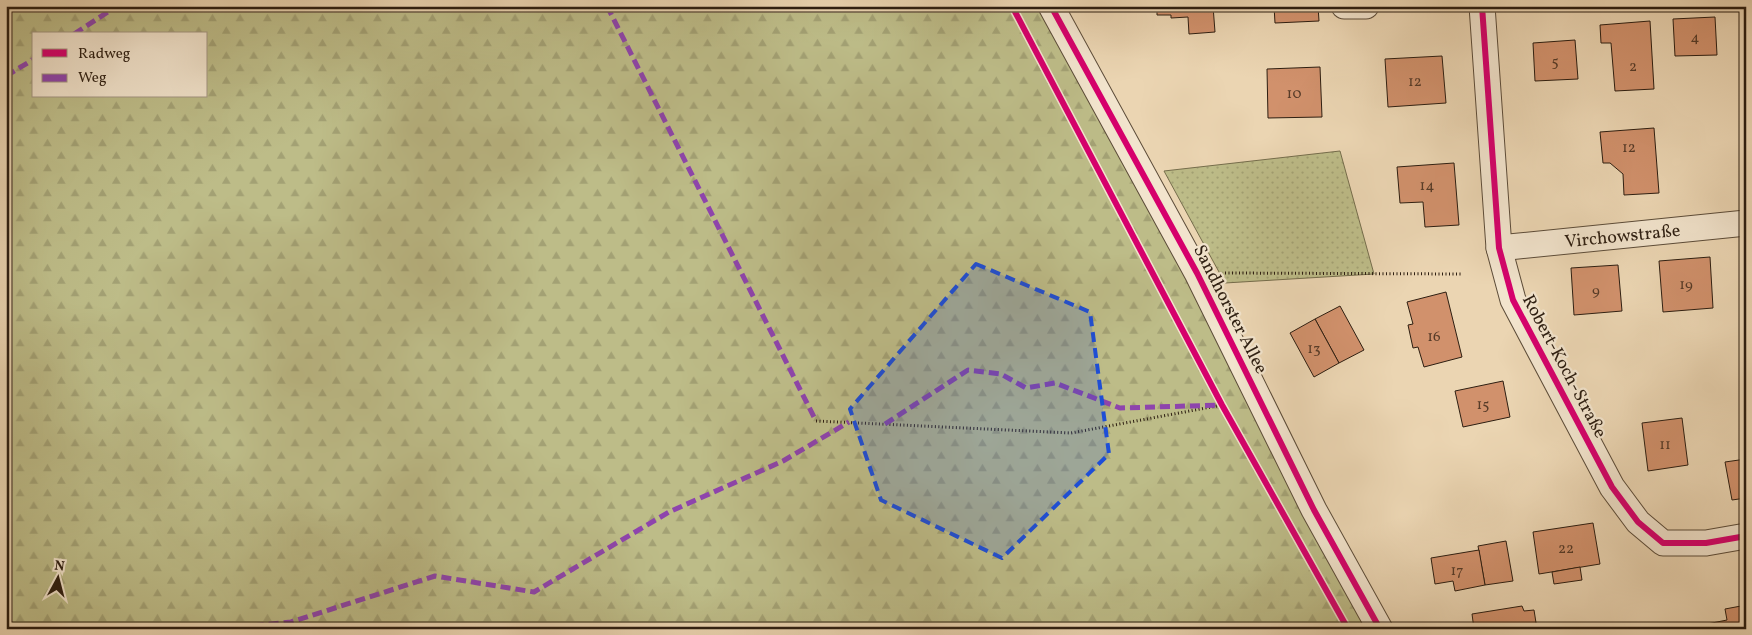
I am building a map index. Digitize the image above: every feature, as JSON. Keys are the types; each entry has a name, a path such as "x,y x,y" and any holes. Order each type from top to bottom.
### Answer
{"street":[{"name":"Sandhorster Allee","path":"1051,6 1197,273 1314,510 1380,629"},
{"path":"1344,6 1366,6"},
{"name":"Robert-Koch-Straße","path":"1482,6 1499,248 1513,300 1612,487 1638,522 1664,543 1706,543 1746,536"},
{"name":"Virchowstraße","path":"1499,248 1746,223"}],"path":[{"path":"1012,6 1222,405 1348,629"},
{"path":"1197,273 1461,274"},
{"path":"816,421 1071,433 1222,405"}],"highlighted area":[{"path":"976,264 1090,312 1109,454 1002,558 881,500 850,409"}],"green space":[{"path":"6,6 1053,6 1380,629 6,629"},
{"path":"1340,151 1374,274 1225,283 1164,171"}],"building":[{"path":"1157,6 1213,6 1215,32 1189,34 1188,17 1171,18 1171,15 1157,15"},
{"path":"1274,6 1318,6 1319,21 1275,23"},
{"path":"1715,17 1717,55 1675,56 1673,19"},
{"path":"1650,21 1654,89 1615,91 1611,43 1601,43 1600,25"},
{"path":"1575,40 1578,79 1535,81 1533,43"},
{"path":"1442,56 1446,103 1388,107 1385,59"},
{"path":"1320,67 1322,117 1268,118 1267,69"},
{"path":"1654,128 1659,193 1624,195 1623,174 1610,163 1603,163 1600,132"},
{"path":"1454,163 1459,225 1425,227 1423,202 1400,203 1397,167"},
{"path":"1743,256 1746,256 1746,303"},
{"path":"1710,257 1713,308 1663,312 1659,261"},
{"path":"1618,265 1622,311 1574,315 1571,268"},
{"path":"1446,292 1462,357 1424,367 1418,347 1413,348 1408,325 1413,324 1407,302"},
{"path":"1340,306 1364,350 1339,363 1315,319"},
{"path":"1315,319 1339,363 1314,377 1290,333"},
{"path":"1503,381 1510,417 1463,427 1455,391"},
{"path":"1682,418 1688,465 1648,471 1642,423"},
{"path":"1746,459 1746,498 1732,500 1725,462"},
{"path":"1593,523 1600,564 1539,574 1533,532"},
{"path":"1506,541 1513,581 1485,585 1478,546"},
{"path":"1479,550 1485,585 1455,591 1453,581 1435,584 1431,558"},
{"path":"1580,567 1582,580 1554,584 1552,572"},
{"path":"1522,606 1524,611 1534,610 1537,629 1474,629 1472,614"},
{"path":"1741,606 1746,629 1693,629 1692,627 1727,620 1725,609"}],"marked path":[{"path":"77,32 117,6"},
{"path":"607,6 816,421"},
{"path":"6,76 32,60"},
{"path":"885,424 968,370 1001,374 1026,388 1055,383 1120,408 1222,405"},
{"path":"224,629 291,622 435,576 534,592 669,512 783,461 849,422"}],"cycle path":[{"path":"1012,6 1222,405 1348,629"},
{"path":"1051,6 1197,273 1314,510 1380,629"},
{"path":"1482,6 1499,248 1513,300 1612,487 1638,522 1663,543 1706,543 1746,536"}]}
